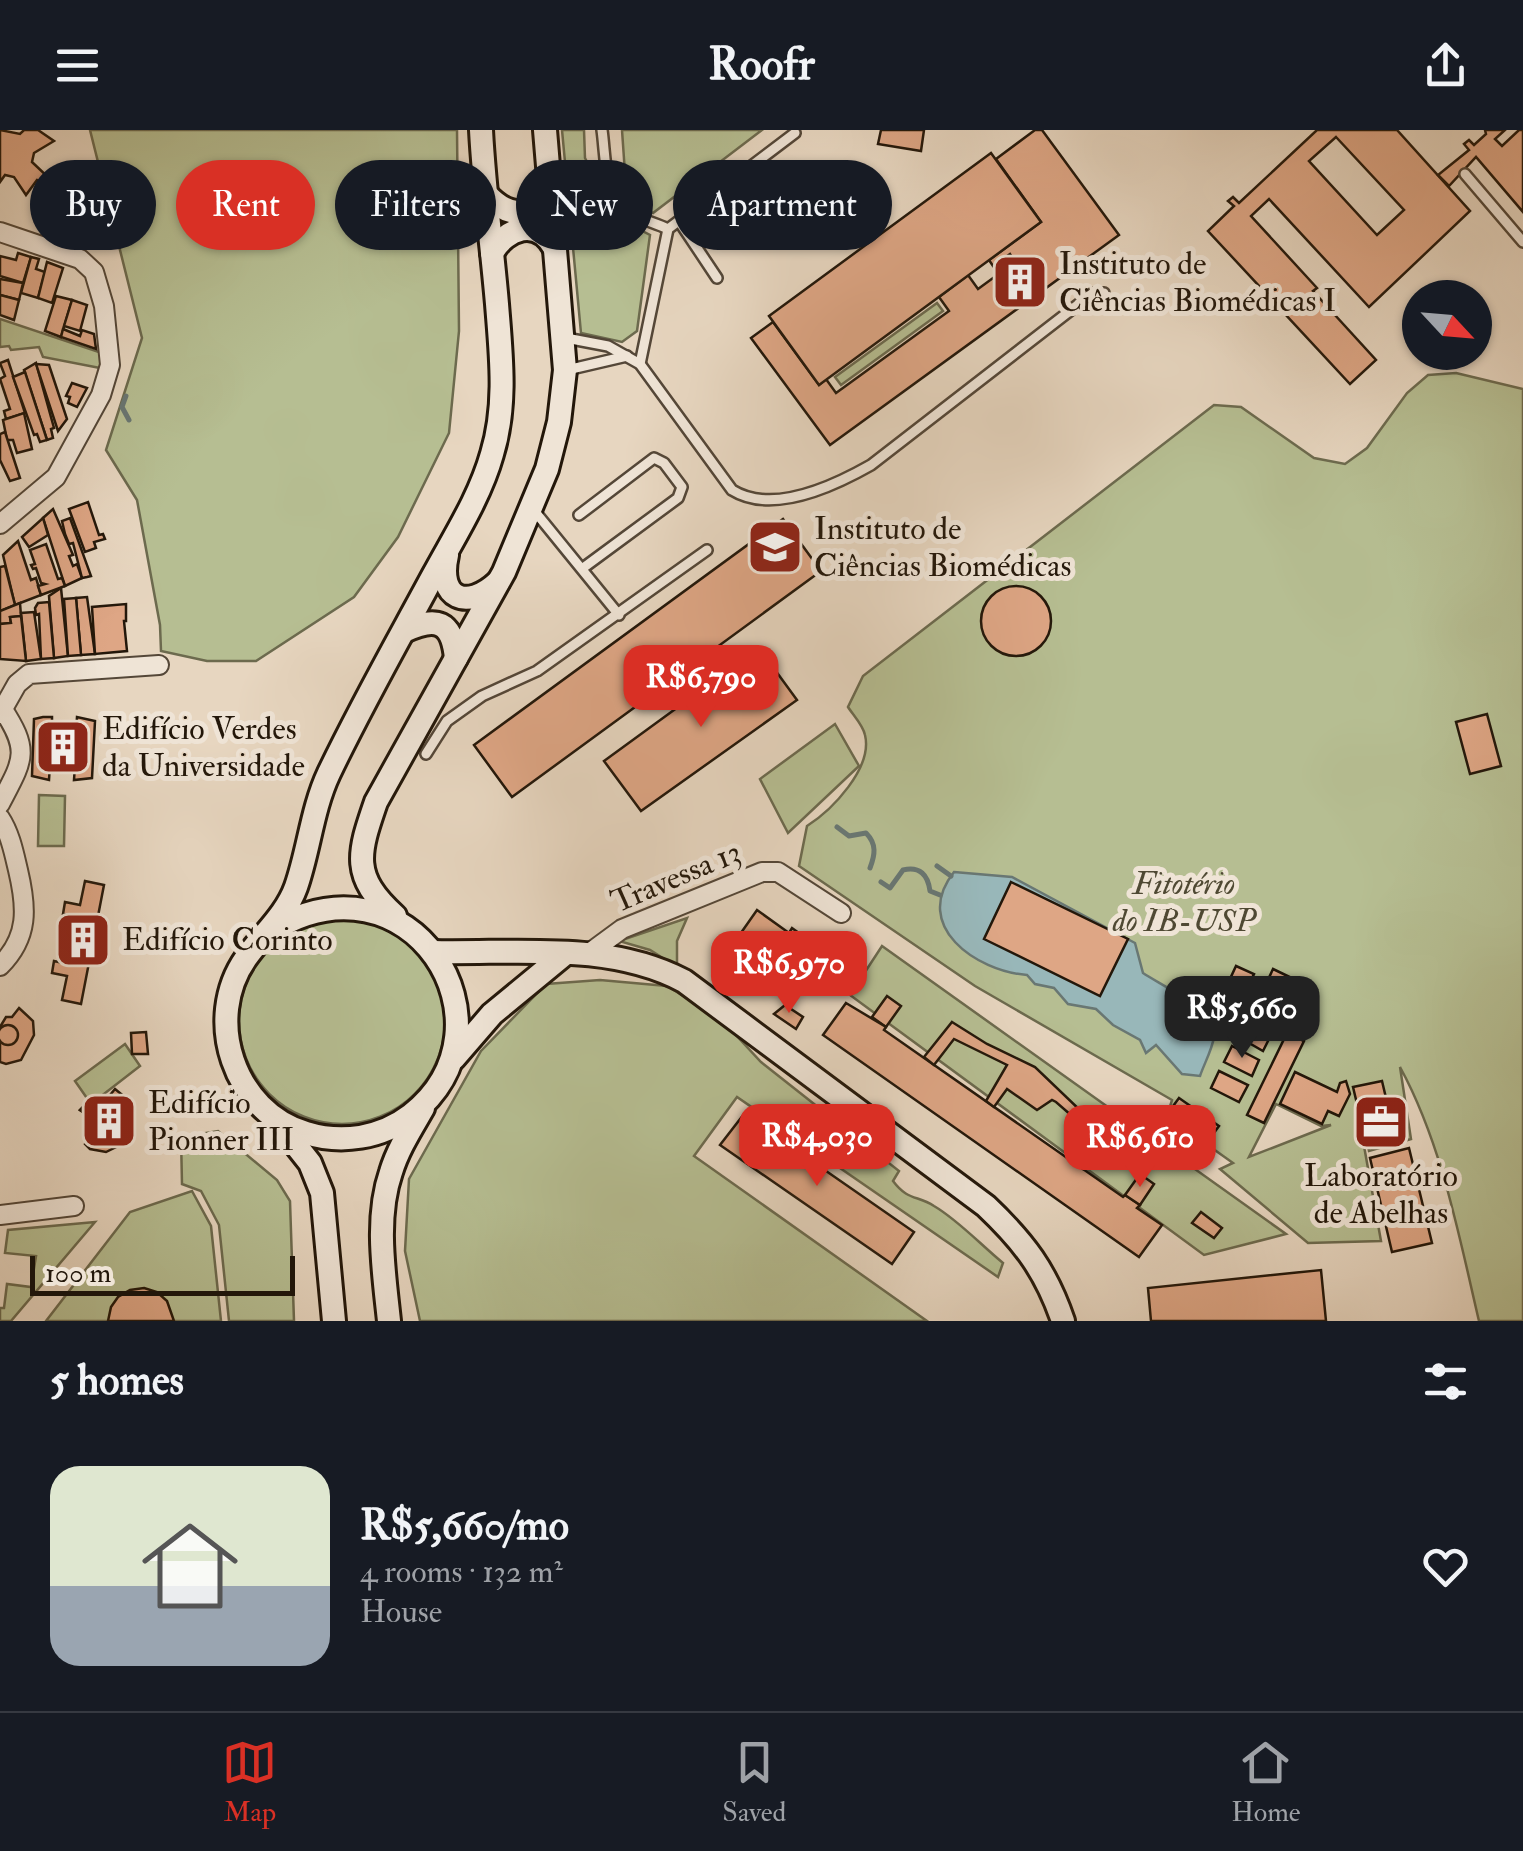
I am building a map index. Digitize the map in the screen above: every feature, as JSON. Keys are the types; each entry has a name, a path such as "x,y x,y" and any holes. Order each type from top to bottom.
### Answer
{"main road":[{"path":"481,130 483,160"},
{"path":"545,130 547,160"},
{"path":"334,1321 322,1192 310,1163 275,1118 249,1094 232,1062 225,1028 230,992 244,960 268,933 295,890 327,778 488,466 501,411 502,369 492,252 502,237 516,232"},
{"path":"449,1064 455,1042 455,1006 445,972 433,952 373,896 361,854 376,802 500,580 551,453 565,370 554,250"},
{"path":"449,547 443,578 458,597 481,595 500,580"},
{"path":"404,631 430,622 445,627 454,640 456,658"},
{"path":"268,933 290,919 340,907 391,918 413,932"},
{"path":"433,952 577,954 647,964 684,982 986,1206 1015,1234 1050,1283 1063,1321"},
{"path":"388,1321 385,1196 400,1148 449,1064 492,1014 577,954"},
{"path":"275,1118 319,1137 367,1136 410,1116 428,1099"}],"street":[{"path":"0,232 80,260 94,272 104,306 110,364 100,396 56,477 0,524"},
{"path":"0,804 21,762 20,734 1,711 17,684 30,674 159,665"},
{"path":"0,818 15,855 26,910 18,944 0,966"},
{"name":"Travessa 13","path":"577,954 622,929 762,872 778,872 841,913"},
{"path":"0,1214 74,1206"}],"lane":[{"path":"602,130 610,188 618,203 628,212 668,229"},
{"path":"759,160 795,133"},
{"path":"1465,174 1523,242"},
{"path":"640,364 668,229 673,225"},
{"path":"698,250 717,278"},
{"path":"563,338 592,342 640,364 724,481 744,498 795,496 840,482 871,465 1094,293 1104,293"},
{"path":"565,370 627,356"},
{"path":"578,515 654,458 664,463 682,487 678,498 583,568"},
{"path":"532,508 618,614"},
{"path":"426,754 447,720 482,696 537,671 706,550"}],"green space":[{"path":"90,130 457,130 457,160 335,160 335,250 458,250 459,331 449,433 398,537 354,597 256,661 207,661 161,651 160,625 137,500 106,450 142,338 120,250 156,250 156,160 98,160"},
{"path":"562,130 584,130 586,160 565,160"},
{"path":"622,130 762,130 723,160 673,160 673,198 653,213 653,160 624,160"},
{"path":"573,250 648,250 637,331 622,342 581,333"},
{"path":"937,303 943,311 841,385 835,377"},
{"path":"0,319 102,353 100,368 43,357 39,347 0,347"},
{"name":"Fitotério do IB-USP","path":"1456,373 1523,389 1523,1321 1479,1321 1438,1159 1400,1067 1411,1139 1369,1151 1362,1117 1359,1118 1381,1241 1308,1243 1220,1169 1233,1163 1167,1116 1172,1100 975,986 799,866 807,826 838,799 863,761 865,735 848,707 863,676 1214,405 1241,407 1314,458 1345,464 1367,448 1407,393 1428,375","holes":["1276,1104 1321,1126 1331,1125 1249,1157"]},
{"path":"835,724 859,766 788,833 760,779"},
{"path":"39,795 65,796 64,846 38,846"},
{"path":"342,918 382,926 415,948 437,981 445,1021 437,1061 415,1094 382,1116 342,1124 302,1116 269,1094 247,1061 239,1021 247,981 269,948 302,926"},
{"path":"687,918 677,941 677,967 650,950 619,941"},
{"path":"882,946 1286,1234 1204,1255 850,995"},
{"path":"600,980 667,986 721,1019 761,1062 899,1171 893,1181 903,1192 943,1212 1003,1263 998,1277 737,1097 694,1156 927,1321 420,1321 405,1251 409,1179 481,1051 546,984"},
{"path":"125,1044 140,1066 91,1104 75,1081"},
{"path":"218,1131 277,1180 290,1201 294,1321 229,1321 219,1225 201,1191 182,1184 181,1137"},
{"path":"192,1191 211,1226 221,1321 46,1321 130,1212"},
{"path":"95,1222 11,1321 0,1321 7,1284 31,1287 36,1256 5,1253 8,1230"}],"water":[{"path":"954,872 1012,877 1135,943 1143,973 1187,1000 1212,1027 1213,1042 1200,1076 1182,1074 1156,1045 1146,1053 1140,1040 1113,1025 1096,1009 1068,1004 1054,988 1035,984 1027,975 1007,972 970,955 945,927 940,910 943,892"}],"building":[{"path":"0,130 20,134 24,130 38,130 54,141 34,153 30,160 30,190 26,195 14,177 5,175 0,182"},
{"path":"881,130 924,130 921,151 878,144"},
{"name":"Instituto de Ciências Biomédicas I","path":"1035,130 1042,130 1119,235 830,445 751,338 773,322 819,385 826,379 836,393 949,311 939,297 968,275 978,289 1015,262 1010,254 993,266 989,260 1041,222 996,159"},
{"path":"1317,130 1397,130 1470,211 1369,307 1269,199 1251,216 1376,360 1350,384 1208,231 1234,206 1228,201 1233,197 1239,203","holes":["1336,137 1404,210 1377,235 1309,161"]},
{"path":"1485,130 1505,130 1495,139 1502,146 1523,130 1523,212 1476,157 1449,186 1438,175 1469,150 1464,144 1469,140 1474,145 1486,134"},
{"path":"991,153 1041,222 819,385 769,316 859,250 892,250 892,226"},
{"path":"18,253 31,257 23,283 0,276 0,256 16,260"},
{"path":"31,257 39,259 36,269 45,272 38,298 21,293"},
{"path":"47,262 63,268 52,303 38,298"},
{"path":"0,279 23,283 19,300 0,295"},
{"path":"0,295 19,300 14,320 0,315"},
{"path":"56,296 72,300 61,337 45,331"},
{"path":"72,300 87,305 80,331 64,326"},
{"path":"63,329 80,336 82,330 94,334 96,349 61,337"},
{"path":"8,360 25,413 6,419 4,411 10,409 0,379 5,376 0,363"},
{"path":"36,363 54,428 53,438 47,440 24,370"},
{"path":"36,364 49,365 67,419 58,431"},
{"path":"25,372 47,440 40,442 13,377"},
{"path":"72,383 87,388 77,407 68,403 70,397 66,396"},
{"path":"24,413 32,449 17,453 13,440 7,440 3,420"},
{"path":"5,432 20,478 10,481 0,460 0,434"},
{"path":"88,502 99,535 103,534 105,539 94,542 96,548 85,552 69,509"},
{"path":"53,509 73,555 69,556 73,566 77,564 82,578 65,586 43,518"},
{"path":"43,518 48,535 29,547 22,537"},
{"path":"70,518 91,576 82,578 73,543 69,544 65,534 62,521"},
{"path":"783,519 821,571 512,797 474,745"},
{"path":"18,541 31,580 36,578 41,595 15,605 3,555"},
{"path":"46,544 58,579 62,578 65,586 41,595 38,586 45,584 31,565 35,564 30,550"},
{"path":"5,566 15,605 0,611 0,567"},
{"path":"1016,586 1041,596 1051,621 1041,646 1016,656 991,646 981,621 991,596"},
{"path":"61,588 68,656 54,658 49,596"},
{"path":"87,597 95,654 81,655 76,598"},
{"path":"76,598 81,655 68,656 64,599"},
{"path":"49,602 54,658 41,659 39,614 36,615 35,608 38,603"},
{"path":"20,603 21,616 0,624 0,611"},
{"path":"126,604 127,651 95,654 92,607"},
{"path":"34,612 41,659 26,661 21,613"},
{"path":"21,616 26,661 0,659 0,624"},
{"path":"759,648 797,700 641,811 604,761"},
{"path":"1487,714 1501,766 1470,774 1456,722"},
{"name":"Edifício Verdes da Universidade","path":"52,717 52,731 76,732 77,717 95,721 92,778 74,780 75,765 50,764 49,780 32,776 34,719"},
{"name":"Edifício Corinto","path":"85,881 104,885 81,1004 62,1000 67,976 52,973 54,961 68,964 78,917 63,914 65,902 80,905"},
{"path":"1011,882 1128,939 1100,996 984,939"},
{"path":"757,910 789,933 792,928 835,959 828,968 806,952 801,959 812,967 801,983 793,977 780,987 729,950"},
{"path":"1236,966 1254,974 1235,1013 1218,1005"},
{"path":"1273,969 1317,990 1310,1006 1266,984"},
{"path":"887,996 901,1006 886,1027 872,1017"},
{"path":"846,1003 886,1027 884,1030 1123,1197 1140,1205 1137,1208 1162,1225 1139,1257 823,1035"},
{"path":"785,1005 803,1017 796,1029 774,1014"},
{"path":"19,1008 33,1021 34,1035 21,1060 6,1064 0,1062 0,1027"},
{"path":"1237,1018 1272,1033 1263,1051 1230,1032"},
{"path":"952,1022 1035,1067 1109,1132 1083,1169 1076,1164 1095,1136 1056,1102 1052,1100 1037,1110 1007,1089 994,1107 986,1101 1007,1065 954,1039 934,1065 924,1057"},
{"path":"1,1028 15,1028 15,1042 1,1042"},
{"path":"146,1032 148,1054 132,1054 131,1033"},
{"path":"1287,1033 1304,1041 1264,1123 1247,1115"},
{"path":"1232,1046 1259,1060 1252,1076 1224,1062"},
{"path":"1219,1071 1248,1085 1239,1102 1211,1088"},
{"path":"1295,1072 1337,1092 1340,1083 1346,1081 1350,1094 1339,1116 1328,1111 1322,1124 1280,1104"},
{"name":"Laboratório de Abelhas","path":"1382,1081 1395,1136 1376,1140 1367,1108 1370,1105 1358,1108 1353,1087"},
{"name":"Edifício Pionner III","path":"115,1089 131,1102 132,1118 116,1147 106,1152 90,1149 85,1144 91,1132 87,1123 90,1117 80,1110 85,1105 94,1109 97,1104 101,1106"},
{"path":"1179,1098 1219,1126 1208,1141 1168,1113"},
{"path":"85,1105 114,1114 112,1129 105,1131 96,1126 80,1110"},
{"path":"744,1114 914,1232 892,1264 720,1145"},
{"path":"1409,1148 1432,1243 1392,1252 1370,1158"},
{"path":"1140,1174 1154,1184 1140,1205 1125,1195"},
{"path":"1201,1212 1222,1228 1214,1238 1192,1223"},
{"path":"1321,1270 1326,1321 1151,1321 1148,1288"},
{"path":"144,1288 167,1301 174,1321 108,1321 118,1297"}],"waterway":[{"path":"126,396 122,407 129,420"},
{"path":"837,827 849,836 866,833 870,837 874,850 870,868"},
{"path":"937,866 951,876"},
{"path":"881,882 890,888 903,870 914,869 925,876 930,891 940,895"}],"place":[{"name":"Instituto de Ciências Biomédicas I","path":"1020,282"},
{"name":"Instituto de Ciências Biomédicas","path":"775,547"},
{"name":"Edifício Verdes da Universidade","path":"63,747"},
{"name":"Edifício Corinto","path":"83,940"},
{"name":"Edifício Pionner III","path":"109,1121"},
{"name":"Laboratório de Abelhas","path":"1381,1122"}]}
